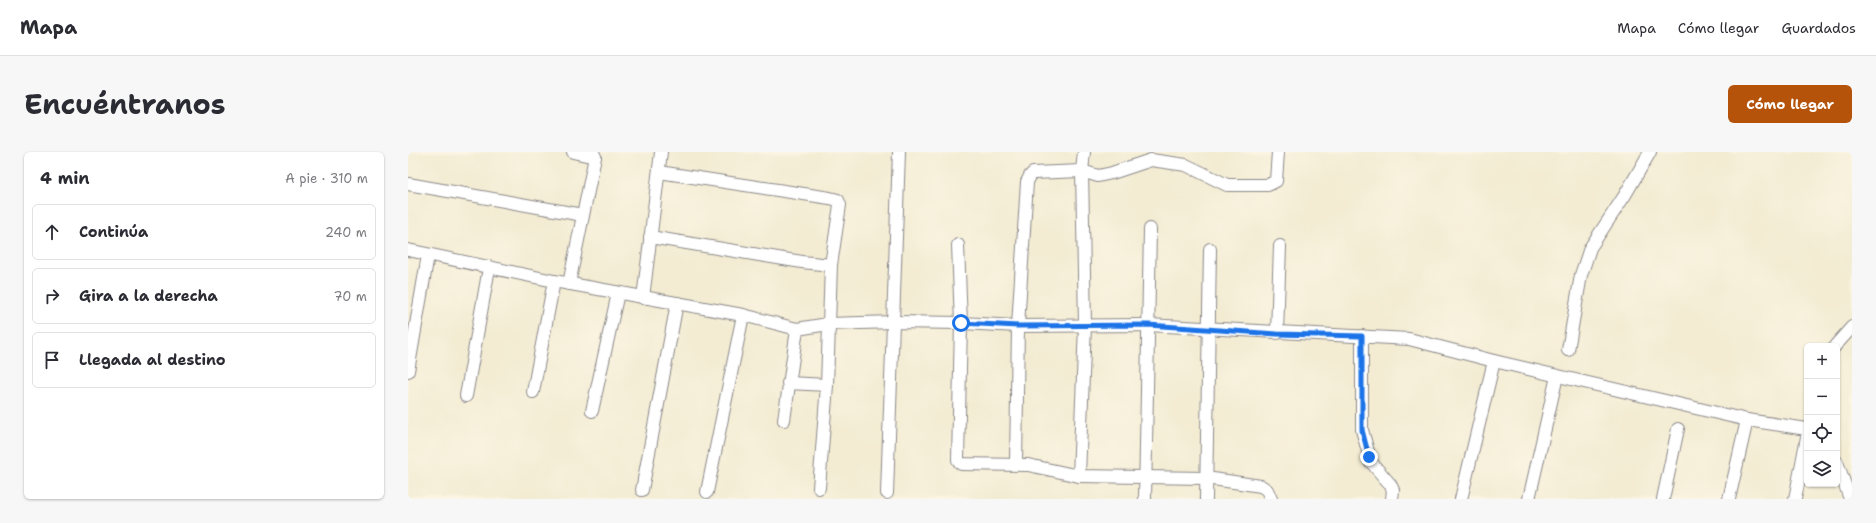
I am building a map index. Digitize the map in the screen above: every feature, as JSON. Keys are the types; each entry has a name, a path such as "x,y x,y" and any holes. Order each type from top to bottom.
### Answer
{"street":[{"path":"569,284 594,154 573,152"},
{"path":"643,298 661,152"},
{"path":"887,493 899,152"},
{"path":"1079,476 1085,325 1082,172 1084,152"},
{"path":"1016,464 1018,326 1027,182 1030,176 1033,173 1082,172 1098,176 1112,173 1147,161 1186,164 1227,185 1268,185 1276,181 1278,152"},
{"path":"1568,350 1580,275 1590,248 1625,195 1650,152"},
{"path":"659,172 838,200 840,204 831,265 827,385 819,488"},
{"path":"408,184 583,215"},
{"path":"1145,499 1150,230"},
{"path":"650,236 802,262 831,265"},
{"path":"958,244 961,323 958,460 960,464 1028,465 1079,476 1206,478 1261,486 1267,490 1271,499"},
{"path":"1277,334 1280,246"},
{"path":"1206,499 1210,249"},
{"path":"408,250 569,284 742,315 797,329 828,324 894,322 1018,326 1148,325 1277,334 1362,336 1409,339 1494,361 1747,420 1804,430"},
{"path":"408,371 413,315 428,255"},
{"path":"466,396 488,268"},
{"path":"533,392 554,281"},
{"path":"592,410 618,293"},
{"path":"642,490 677,303"},
{"path":"707,492 742,315"},
{"path":"1838,343 1852,327"},
{"path":"784,420 788,383 797,329"},
{"path":"1362,336 1362,430 1371,462 1390,484 1392,499"},
{"path":"1461,499 1494,361"},
{"path":"1529,499 1558,376"},
{"path":"788,383 827,385"},
{"path":"1729,499 1747,420"},
{"path":"1663,499 1678,429"},
{"path":"1795,499 1804,451"},
{"path":"1840,471 1850,499"}],"route":[{"path":"961,323 1018,326 1148,325 1277,334 1362,336 1362,430 1369,457"}]}
